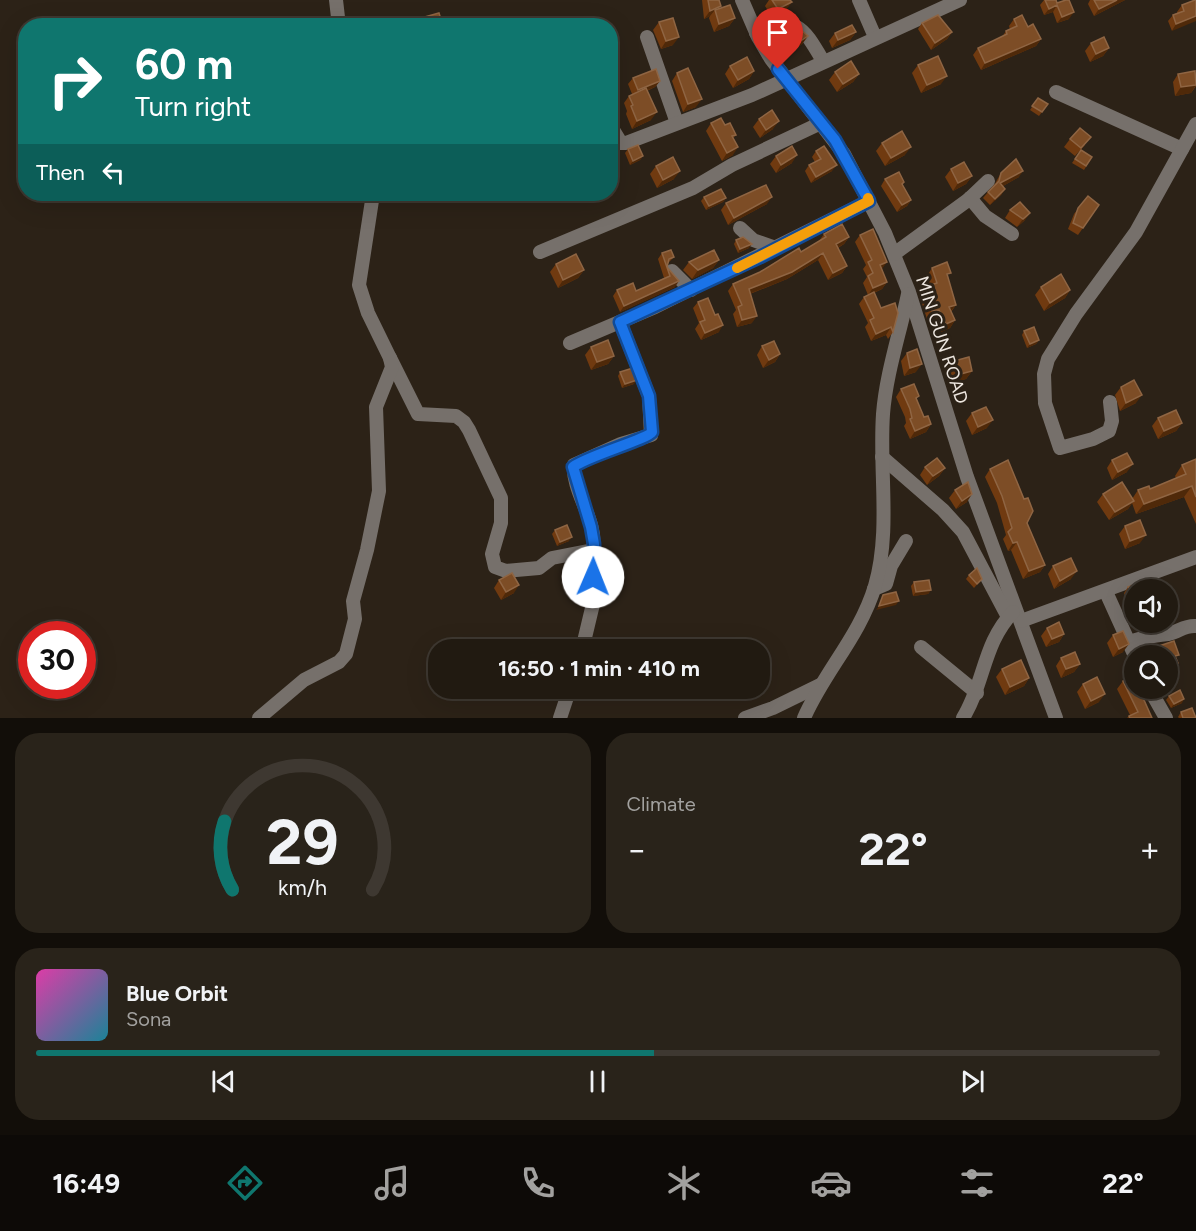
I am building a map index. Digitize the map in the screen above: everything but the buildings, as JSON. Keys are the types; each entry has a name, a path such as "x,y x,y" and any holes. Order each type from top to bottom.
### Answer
{"street":[{"path":"336,0 338,18"},
{"name":"MIN GUN ROAD","path":"742,0 756,33 786,80 844,154 894,254 909,292 963,466 1015,616 1056,718"},
{"path":"859,0 874,37"},
{"path":"618,137 622,143 786,80 874,37 960,0"},
{"path":"756,33 776,25 794,25 802,28 823,61"},
{"path":"647,37 677,123"},
{"path":"1056,92 1182,149"},
{"path":"540,252 693,188 820,123"},
{"path":"1110,402 1112,421 1109,431 1093,439 1060,448 1045,403 1046,367 1065,330 1141,225 1196,124"},
{"path":"894,254 970,198 988,181"},
{"path":"970,198 985,216 1012,234"},
{"path":"373,201 360,285 368,313 418,414 456,416 469,430 501,498 501,523 492,554 497,569 539,568 552,558 593,550"},
{"path":"570,343 691,290 869,201"},
{"path":"740,228 753,240 776,248"},
{"path":"672,271 691,290"},
{"path":"804,718 820,685 857,630 874,590 883,531 882,457 886,390 909,292"},
{"path":"585,639 593,604 593,550 589,518 580,496 573,467 621,444 648,437 652,432 649,396 620,322"},
{"path":"259,718 304,680 332,667 346,654 355,619 353,602 378,500 376,407 390,373 390,358"},
{"path":"882,457 943,510 963,532 1015,616"},
{"path":"874,590 886,584 891,566 906,541"},
{"path":"963,718 977,693 995,634 1015,616 1106,592 1196,557"},
{"path":"1106,592 1130,645"},
{"path":"1129,642 1152,634 1170,634 1184,626 1196,626"},
{"path":"921,647 977,693"},
{"path":"745,718 773,708 820,685"},
{"path":"560,718 566,699"},
{"path":"1155,699 1166,718"}],"slow traffic":[{"path":"737,268 869,201 868,198"}],"route":[{"path":"593,577 594,544 591,527 579,494 580,488 573,467 621,444 648,437 652,432 649,396 620,322 760,257 869,201 835,140 778,69"}]}
